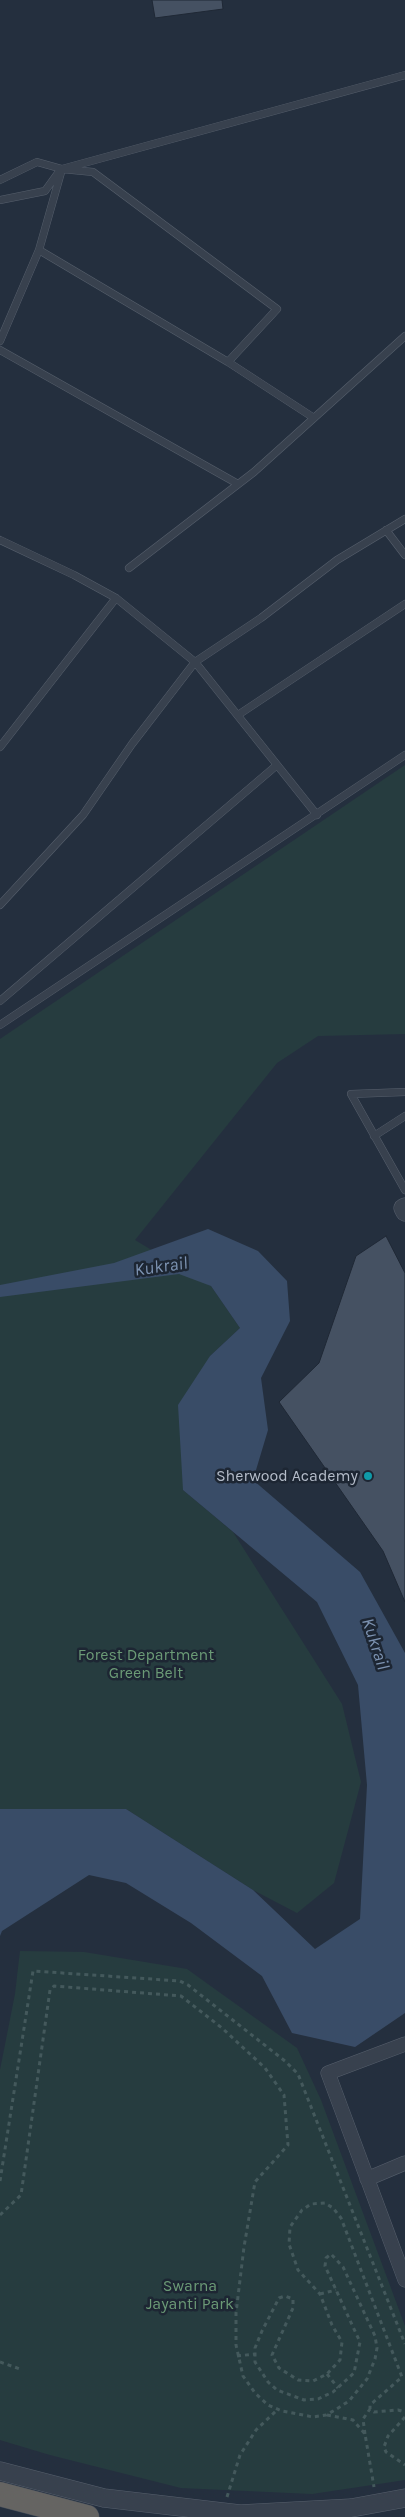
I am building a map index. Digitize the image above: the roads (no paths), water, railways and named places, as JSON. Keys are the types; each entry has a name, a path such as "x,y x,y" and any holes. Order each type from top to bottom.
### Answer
{"highway":[{"path":"0,2494 87,2517"}],"street":[{"path":"405,1207 403,1208 405,1212"},
{"path":"405,2044 328,2073 405,2280"},
{"path":"367,2179 405,2163"},
{"path":"0,2471 104,2498 240,2514 341,2508 405,2498"}],"lane":[{"path":"0,200 45,191 62,169 405,75"},
{"path":"0,180 37,162 62,169 93,172 277,309 228,362"},
{"path":"0,341 39,250 62,169"},
{"path":"39,250 228,362 314,418"},
{"path":"129,568 238,484 405,336"},
{"path":"0,350 238,484"},
{"path":"0,905 83,815 132,744 196,662 261,618 337,560 405,519"},
{"path":"386,530 405,555"},
{"path":"0,540 74,575 116,598 196,662 317,815"},
{"path":"0,747 116,598"},
{"path":"238,715 405,604"},
{"path":"0,1025 405,755"},
{"path":"0,1002 277,765"},
{"path":"405,1092 351,1094 405,1190"},
{"path":"374,1136 405,1116"}],"water":[{"name":"Kukrail","path":"208,1229 258,1251 287,1281 290,1321 261,1378 268,1430 253,1480 360,1572 405,1653 405,2013 355,2047 292,2033 262,1976 191,1923 126,1883 89,1875 2,1931 0,1936 0,1809 126,1809 253,1890 315,1949 360,1919 367,1785 358,1685 317,1602 183,1490 178,1405 210,1356 240,1328 211,1286 179,1274 0,1297 0,1285 114,1263"}],"place":[{"name":"Sherwood Academy","path":"368,1476"}],"park label":[{"name":"Forest Department Green Belt","path":"146,1664"},
{"name":"Swarna Jayanti Park","path":"190,2295"}]}
